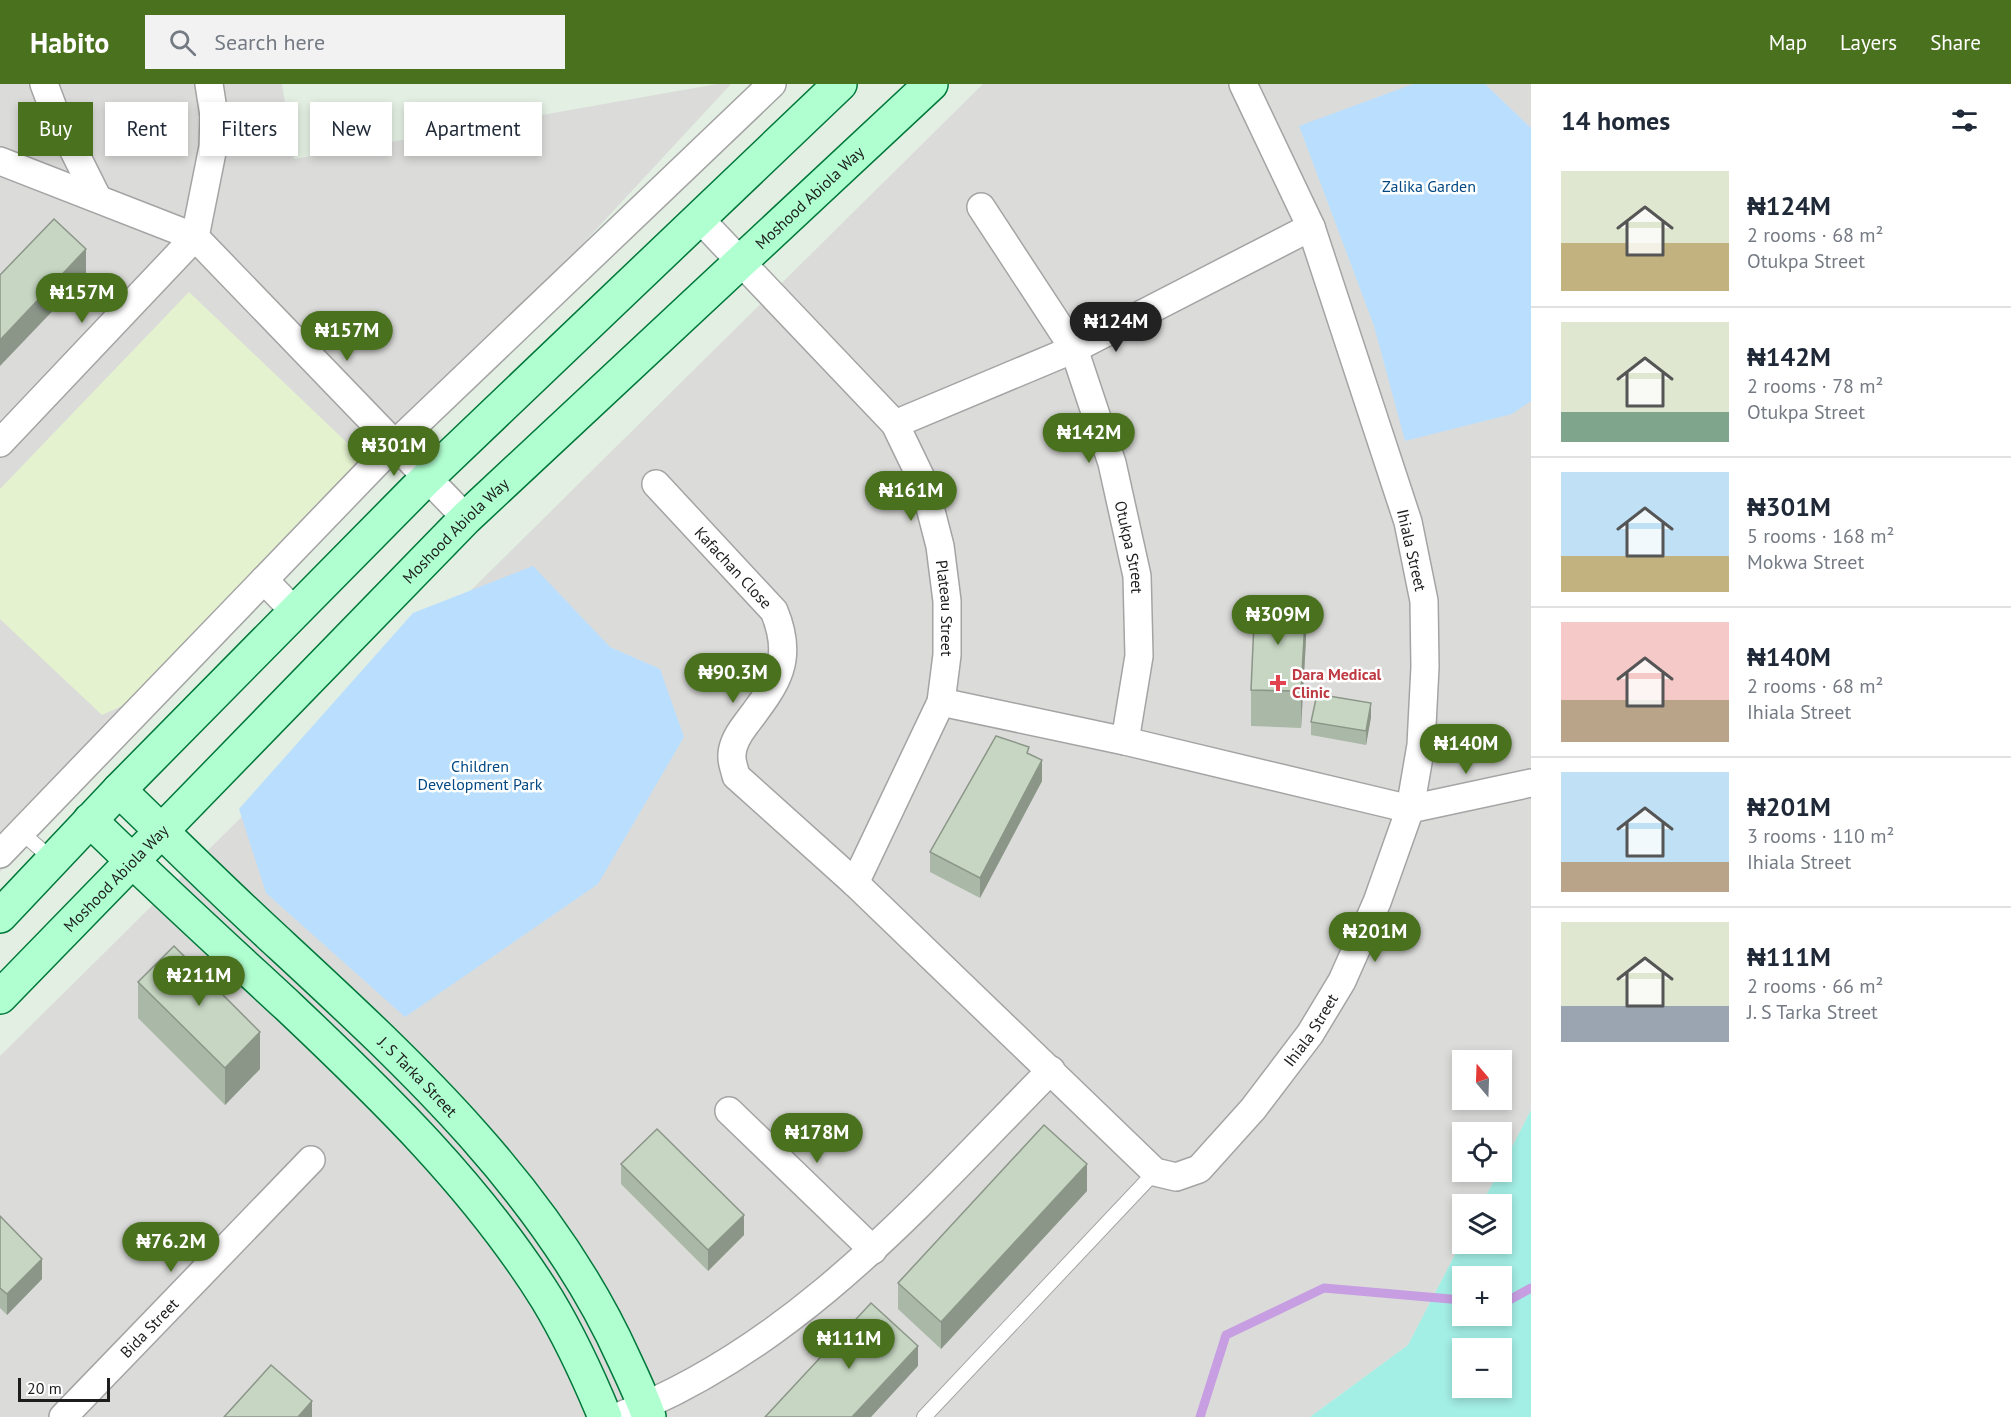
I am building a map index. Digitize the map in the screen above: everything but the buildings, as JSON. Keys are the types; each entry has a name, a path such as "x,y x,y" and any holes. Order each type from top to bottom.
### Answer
{"main road":[{"path":"0,916 119,790 427,478 840,84"},
{"name":"Moshood Abiola Way","path":"0,997 160,829 466,518 931,84"},
{"name":"J. S Tarka Street","path":"119,790 381,1038 452,1112 537,1213 581,1274 616,1342 637,1413"},
{"path":"90,820 425,1139 507,1241 546,1299 580,1357 605,1417"}],"street":[{"path":"44,84 55,113 97,198"},
{"path":"0,443 195,237 213,147 214,116 209,84"},
{"path":"0,854 395,444 772,84"},
{"name":"Ihiala Street","path":"1155,1172 1176,1177 1199,1169 1253,1109 1310,1034 1342,981 1377,902 1410,809 1421,745 1425,667 1424,601 1408,522 1311,227 1243,84"},
{"path":"0,160 195,237 466,518"},
{"name":"Otukpa Street","path":"981,207 1074,349 1112,463 1137,576 1139,656 1125,741"},
{"name":"Plateau Street","path":"700,219 895,424 924,484 940,546 947,622 947,655 941,702 855,883"},
{"path":"895,424 1074,349 1311,227"},
{"name":"Kafachan Close","path":"656,484 774,611 783,633 784,657 771,690 737,736 731,756 736,776 855,883"},
{"path":"264,580 295,612"},
{"path":"941,702 1125,741 1410,809 1531,783"},
{"path":"855,883 1155,1172"},
{"path":"637,1413 721,1367 765,1338 873,1250 1051,1070"},
{"path":"729,1111 873,1250"},
{"name":"Bida Street","path":"63,1417 311,1160"}],"lane":[{"path":"21,832 53,860"},
{"path":"924,1417 1155,1172"}],"shaded area":[{"path":"0,84 282,84 285,102 200,102 200,156 294,156 294,159 311,156 392,156 392,142 404,139 404,156 542,156 542,115 717,84 731,84 0,872"},
{"path":"983,84 1531,84 1531,1110 1512,1147 1512,1122 1452,1122 1452,1182 1493,1182 1487,1194 1452,1194 1452,1254 1455,1254 1408,1345 1310,1417 0,1417 0,1056"},
{"path":"189,292 362,457 124,705 102,715 0,619 0,489"},
{"path":"1531,1110 1531,1417 1310,1417 1408,1345 1455,1254 1512,1254 1512,1194 1487,1194 1493,1182 1512,1182 1512,1147"}],"green space":[{"name":"Zalika Garden","path":"1413,84 1485,84 1531,128 1531,401 1512,414 1405,441 1374,326 1299,126"},
{"name":"Children Development Park","path":"533,566 610,647 660,669 684,737 598,884 405,1017 266,893 239,809 413,613"}],"waterway":[{"path":"1200,1417 1226,1335 1324,1288 1452,1299"},
{"path":"1512,1298 1531,1288"}],"place":[{"name":"Dara Medical Clinic","path":"1278,683"}]}
